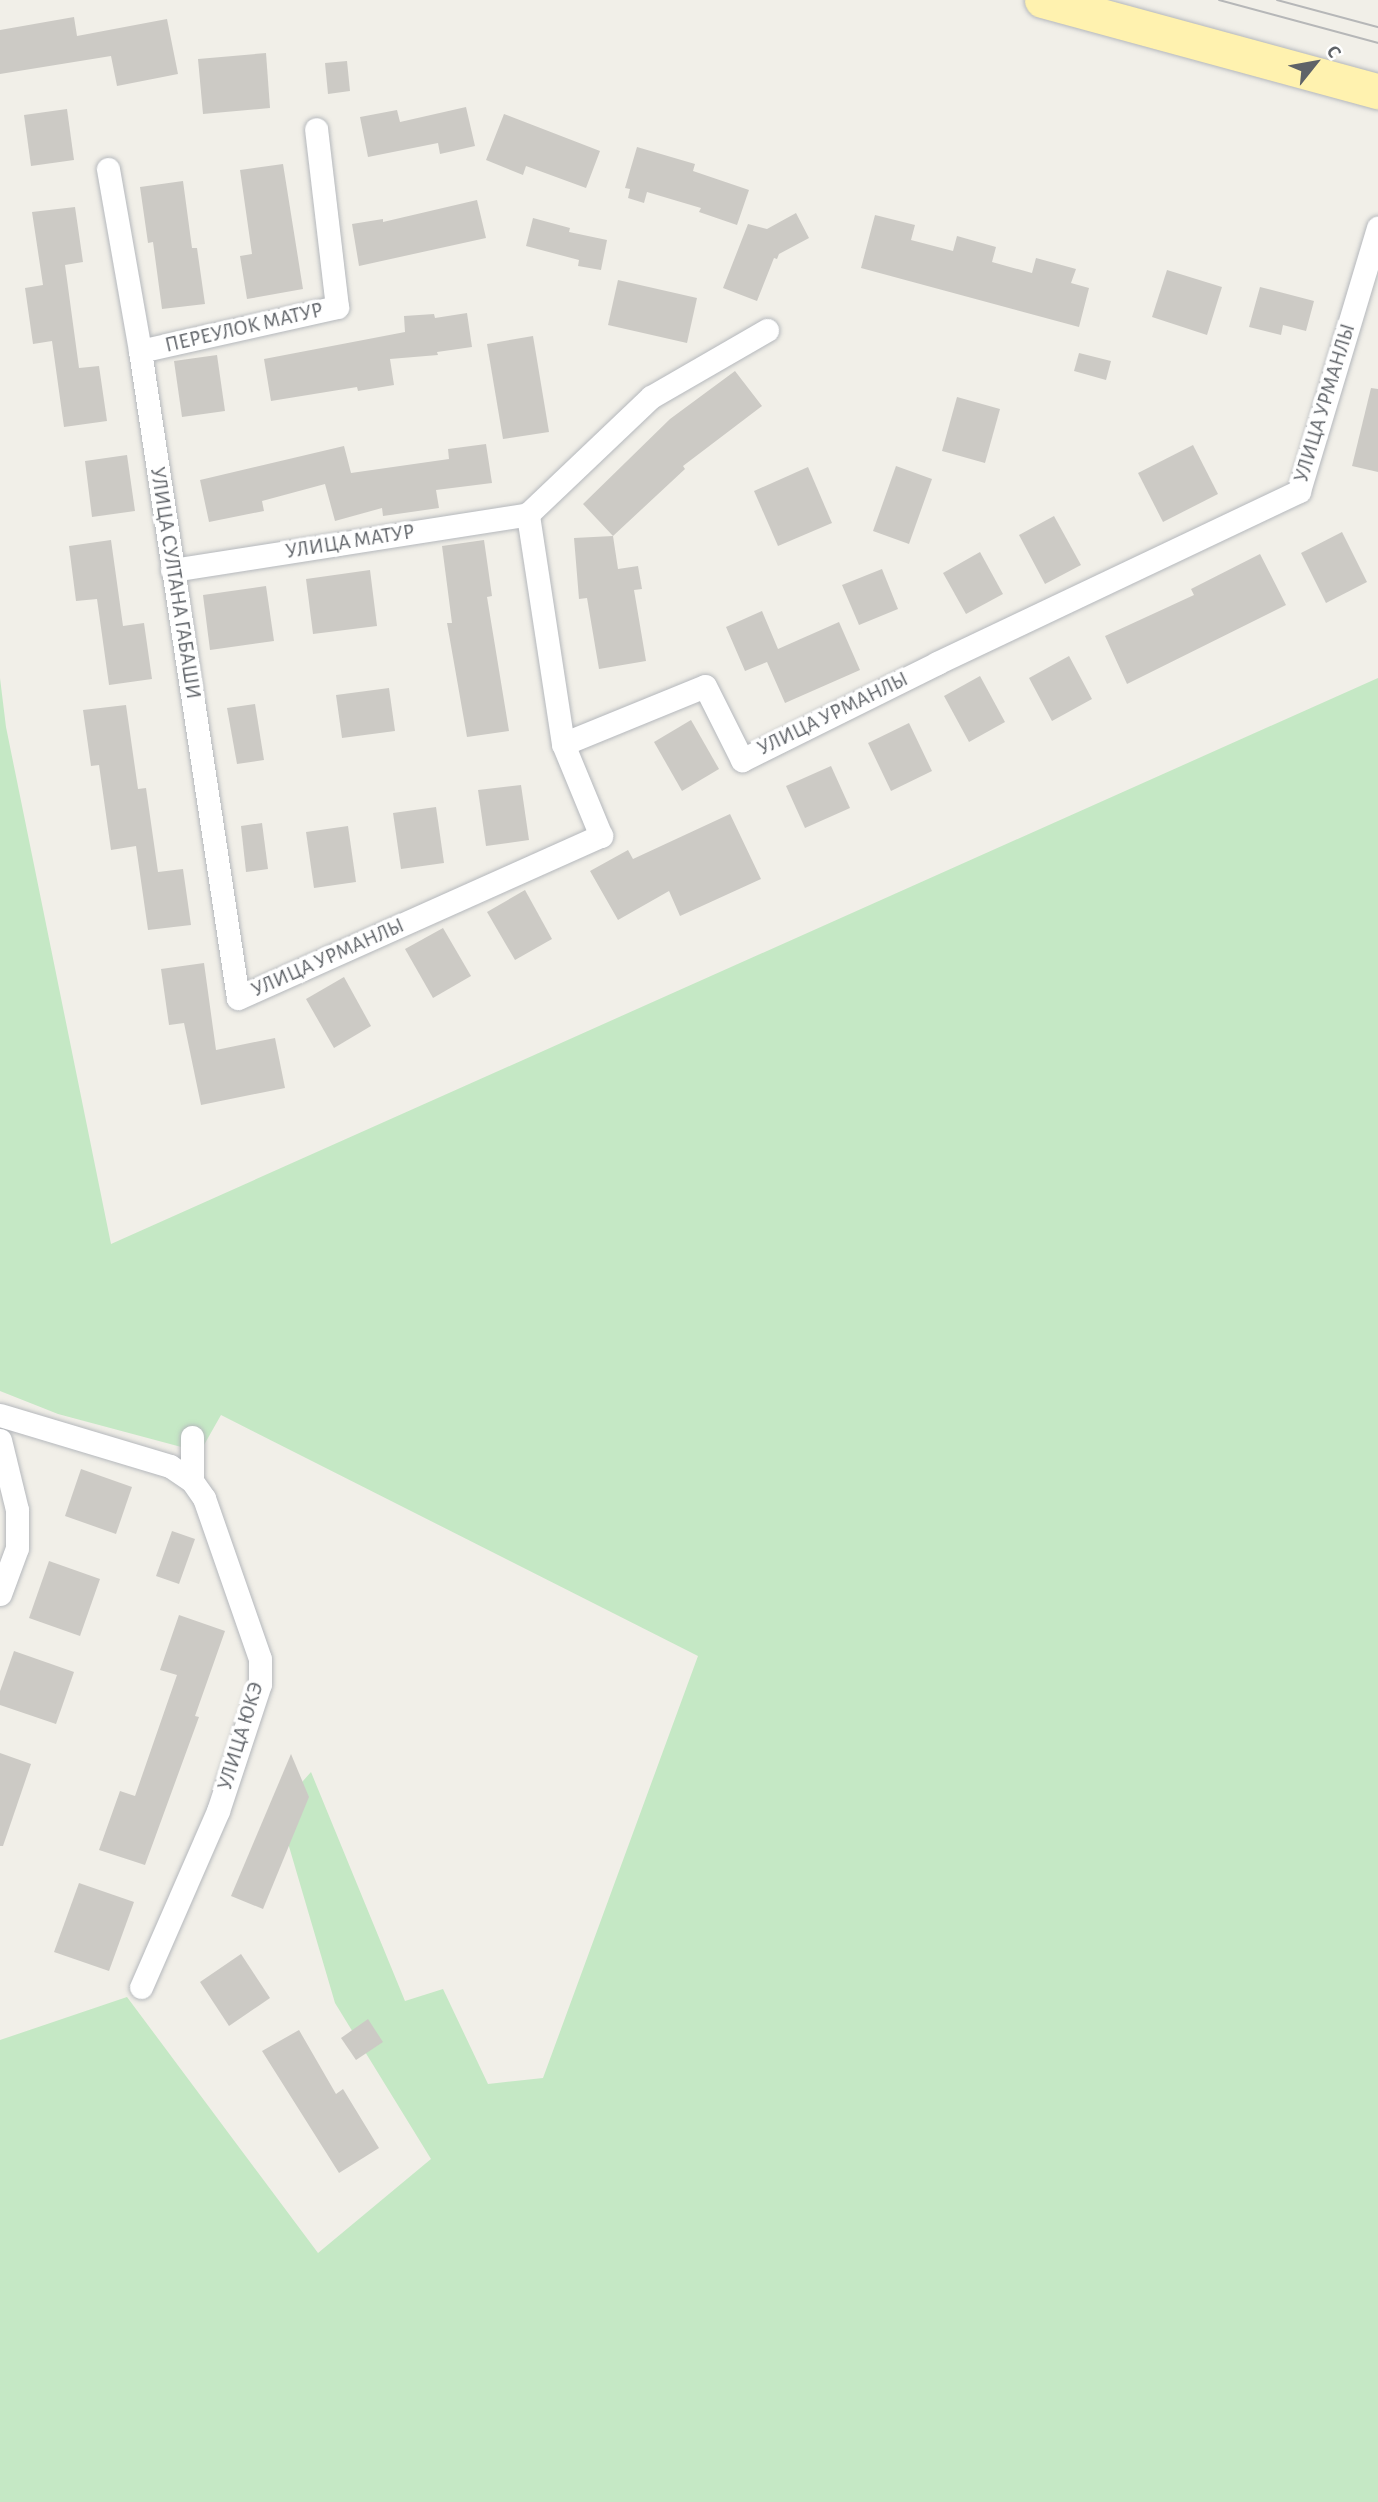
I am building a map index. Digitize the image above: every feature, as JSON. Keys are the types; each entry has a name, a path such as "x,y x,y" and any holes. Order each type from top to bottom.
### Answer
{"main road":[{"path":"1042,0 1378,90"}],"street":[{"name":"ПЕРЕУЛОК МАТУР","path":"139,351 337,307 316,129"},
{"name":"УЛИЦА СУЛТАНА ГАБАШИ","path":"108,169 139,351 238,998"},
{"name":"УЛИЦА УРМАНЛЫ","path":"238,998 601,836 563,744 705,687 741,760 937,663 1299,491 1378,228"},
{"path":"563,744 528,514 651,397 767,330"},
{"name":"УЛИЦА МАТУР","path":"172,570 528,514"},
{"path":"0,1415 170,1466 192,1481"},
{"name":"УЛИЦА ЮКЭ","path":"141,1987 218,1811 260,1684 260,1659 204,1498 192,1481 192,1437"},
{"path":"0,1440 17,1510 17,1548 0,1594"}],"green space":[{"path":"0,678 6,727 111,1244 1378,678 1378,2502 0,2502 0,2040 127,1997 318,2253 431,2159 335,2003 278,1809 311,1772 405,2001 443,1989 488,2084 543,2078 698,1656 221,1415 200,1452 58,1414 0,1391"}],"building":[{"path":"74,17 77,36 167,19 178,74 117,86 111,56 0,74 0,30"},
{"path":"266,53 270,108 203,114 198,59"},
{"path":"347,61 350,91 328,94 325,63"},
{"path":"466,107 475,146 440,154 438,143 368,157 360,117 397,110 400,122"},
{"path":"67,109 74,160 31,166 24,115"},
{"path":"504,114 600,151 586,188 526,166 523,175 486,160"},
{"path":"637,147 695,164 693,171 749,190 737,225 699,212 701,208 647,192 644,203 628,198 630,189 625,188"},
{"path":"283,164 303,289 247,299 240,256 252,254 240,170"},
{"path":"183,181 192,248 197,248 205,304 162,309 153,242 148,243 140,187"},
{"path":"477,200 486,238 359,266 352,224 383,219 383,222"},
{"path":"75,207 83,262 65,265 79,368 99,366 107,421 64,427 52,341 33,344 25,288 43,285 32,212"},
{"path":"796,213 809,238 779,254 777,259 774,258 757,301 723,288 748,224 767,229"},
{"path":"875,215 915,225 911,240 953,251 957,236 996,247 992,262 1032,273 1036,258 1076,269 1071,283 1089,288 1079,327 861,268"},
{"path":"533,218 570,228 569,232 607,240 601,270 578,266 579,260 526,246"},
{"path":"1167,270 1222,287 1207,335 1152,317"},
{"path":"618,280 697,298 687,343 608,325"},
{"path":"1260,287 1314,301 1306,331 1283,325 1281,335 1249,327"},
{"path":"467,313 472,347 437,352 438,355 390,359 394,385 358,391 357,387 271,401 264,359 405,332 404,316 434,314 435,318"},
{"path":"533,336 549,432 503,439 487,344"},
{"path":"1079,353 1111,361 1106,380 1074,371"},
{"path":"217,355 225,411 182,417 174,361"},
{"path":"735,371 762,406 683,466 685,469 613,536 583,504 670,419"},
{"path":"1371,388 1378,389 1378,472 1352,466"},
{"path":"957,397 1000,409 985,463 942,451"},
{"path":"486,444 492,483 436,490 439,508 383,516 382,508 335,521 325,484 262,501 264,511 209,522 200,480 344,446 351,473 449,459 448,449"},
{"path":"1193,445 1218,494 1163,522 1138,473"},
{"path":"127,455 135,511 92,517 85,461"},
{"path":"896,466 932,479 909,544 873,531"},
{"path":"808,467 832,523 778,546 754,491"},
{"path":"1054,516 1081,565 1045,584 1019,535"},
{"path":"1342,532 1367,582 1326,603 1301,553"},
{"path":"613,536 618,569 638,566 642,589 634,590 646,661 599,669 587,598 579,599 574,538"},
{"path":"111,540 123,626 144,623 152,679 109,685 97,599 76,601 69,546"},
{"path":"484,540 492,596 487,597 509,731 467,737 447,623 452,623 442,546"},
{"path":"980,552 1003,594 966,614 943,573"},
{"path":"1260,554 1286,605 1127,684 1105,636 1194,595 1191,589"},
{"path":"882,569 898,609 859,625 842,585"},
{"path":"370,570 377,626 313,634 306,579"},
{"path":"266,586 274,641 210,650 203,595"},
{"path":"762,611 778,649 839,622 860,670 785,703 767,662 745,671 726,627"},
{"path":"1069,656 1092,699 1052,721 1029,678"},
{"path":"980,676 1005,722 969,742 944,696"},
{"path":"389,688 395,731 342,738 336,695"},
{"path":"255,704 264,760 237,764 227,708"},
{"path":"126,705 138,789 146,788 158,872 183,869 191,925 148,930 136,846 111,850 99,765 91,766 83,710"},
{"path":"691,720 719,769 682,791 654,742"},
{"path":"909,723 932,771 891,791 868,743"},
{"path":"831,766 850,808 805,828 786,786"},
{"path":"521,785 529,840 486,846 478,790"},
{"path":"436,807 444,863 401,869 393,813"},
{"path":"730,814 761,879 680,916 669,891 618,920 590,871 628,850 633,859"},
{"path":"262,823 268,869 246,872 241,826"},
{"path":"348,826 356,882 314,888 306,832"},
{"path":"525,890 552,939 515,960 487,912"},
{"path":"443,928 471,976 433,998 405,949"},
{"path":"204,963 216,1050 275,1038 285,1088 201,1105 184,1023 169,1025 161,969"},
{"path":"344,977 371,1026 334,1048 306,999"},
{"path":"81,1469 132,1487 116,1534 65,1516"},
{"path":"172,1531 195,1539 179,1584 156,1576"},
{"path":"49,1561 100,1579 80,1636 29,1618"},
{"path":"179,1615 225,1631 195,1716 199,1717 145,1865 99,1850 120,1791 135,1796 177,1675 160,1670"},
{"path":"14,1651 74,1672 56,1724 0,1705 0,1691"},
{"path":"0,1753 31,1764 3,1846 0,1846"},
{"path":"291,1754 309,1797 263,1909 231,1896"},
{"path":"79,1883 134,1902 109,1971 54,1952"},
{"path":"241,1954 270,1998 229,2026 200,1982"},
{"path":"368,2019 383,2042 356,2060 341,2038"},
{"path":"299,2030 336,2094 343,2089 379,2148 339,2173 262,2051"}],"tram line":[{"path":"1219,0 1378,43"},
{"path":"1277,0 1378,27"}]}
